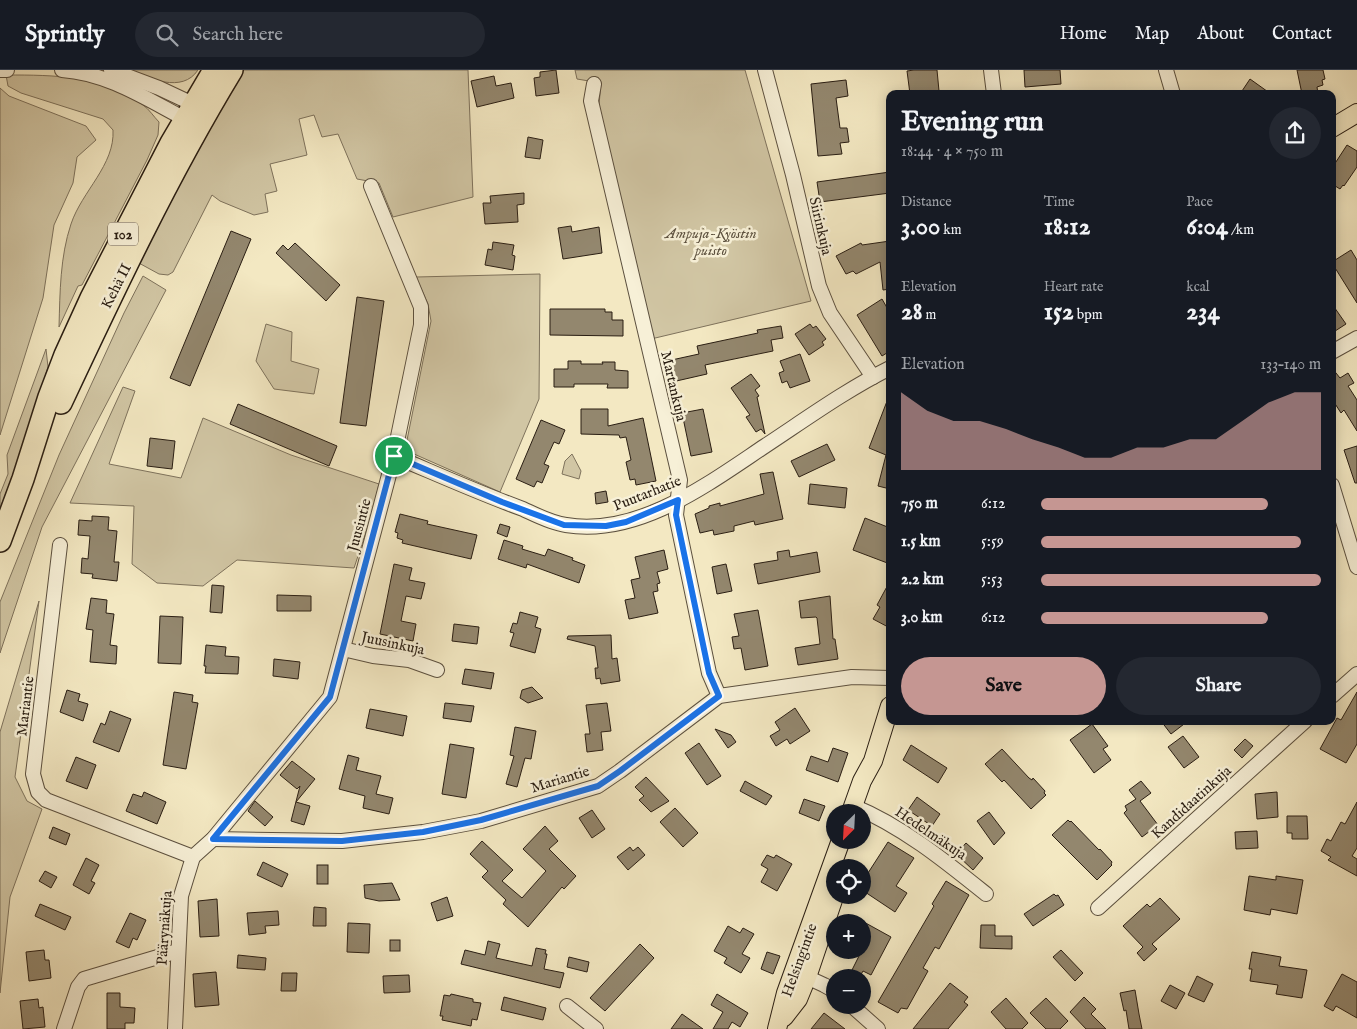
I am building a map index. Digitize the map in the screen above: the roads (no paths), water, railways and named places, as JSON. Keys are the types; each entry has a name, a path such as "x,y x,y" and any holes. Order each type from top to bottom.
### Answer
{"highway":[{"name":"Kehä II","path":"0,541 23,479 49,397 90,298 137,206 193,115 214,70"},
{"name":"Kehä II","path":"193,115 232,70"}],"main road":[{"path":"1336,126 1357,114"},
{"path":"861,804 872,786 873,761 886,719"},
{"name":"Helsingintie","path":"778,1026 798,999 801,974 838,849"},
{"name":"Helsingintie","path":"801,974 831,904"}],"street":[{"path":"0,70 7,70"},
{"path":"62,70 83,72 193,115"},
{"path":"112,70 159,88 193,115"},
{"name":"Siirinkuja","path":"765,70 819,286 830,313 873,376"},
{"path":"992,70 994,90"},
{"path":"1166,70 1172,90"},
{"name":"Martankuja","path":"594,84 591,101 680,480 676,515 709,673 719,696"},
{"name":"Juusintie","path":"213,839 330,697 394,456 421,325 421,307 371,186"},
{"path":"1336,350 1357,338"},
{"name":"Puutarhatie","path":"394,456 502,502 564,525 606,526 626,522 702,488 873,376 886,370"},
{"path":"1336,494 1352,528 1357,567"},
{"name":"Mariantie","path":"60,545 33,774 38,792 46,800 193,857"},
{"name":"Juusinkuja","path":"343,649 373,656 409,660 437,670"},
{"path":"1336,692 1357,674"},
{"name":"Mariantie","path":"213,839 342,841 423,832 481,820 598,786 719,696 852,677 886,678"},
{"name":"Kandidaatinkuja","path":"1098,908 1301,725"},
{"name":"Hedelmäkuja","path":"871,815 878,817 942,858 986,894"},
{"path":"193,857 213,839"},
{"name":"Päärynäkuja","path":"176,1029 181,896 193,857"},
{"path":"64,1029 78,987 84,979 178,951"},
{"path":"801,974 826,986"},
{"path":"567,1006 596,1029"},
{"path":"861,1014 878,1029"}],"park label":[{"name":"Ampuja-Kyöstin puisto","path":"711,242"}]}
